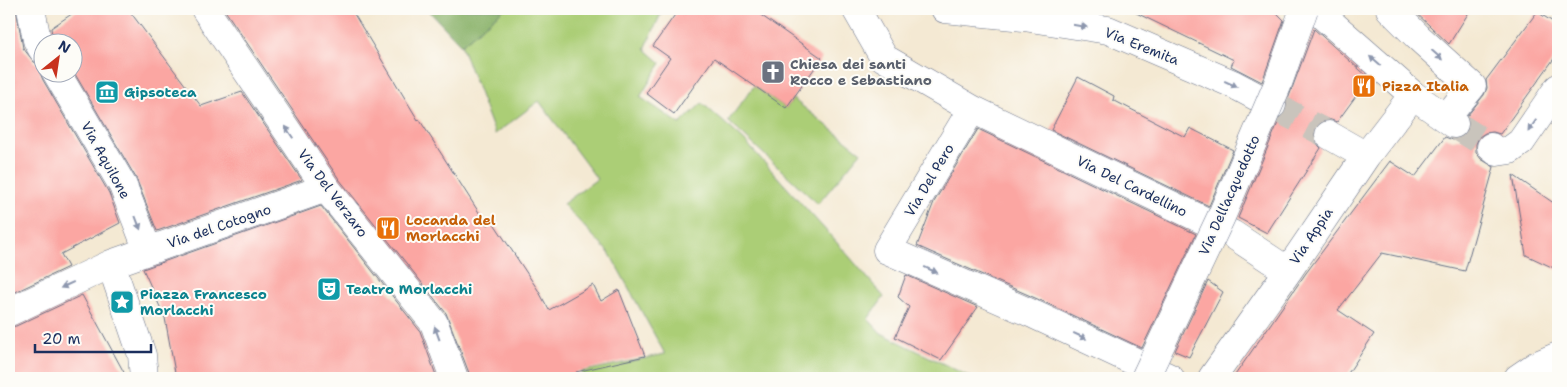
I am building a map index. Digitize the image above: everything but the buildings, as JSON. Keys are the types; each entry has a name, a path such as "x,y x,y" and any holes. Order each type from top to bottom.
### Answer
{"street":[{"path":"32,9 36,32"},
{"name":"Via Del Verzaro","path":"205,9 326,188 434,323 454,378"},
{"name":"Via Del Cardellino","path":"856,9 884,58 972,109 1232,234 1288,271"},
{"name":"Via Eremita","path":"944,9 1015,13 1108,30 1233,84 1272,105"},
{"name":"Via Dell'acquedotto","path":"1145,378 1222,217 1277,86 1304,9"},
{"path":"1315,9 1413,95 1450,121 1472,86 1390,9"},
{"name":"Via Aquilone","path":"62,82 123,186 148,251"},
{"path":"1494,150 1510,150 1521,142 1558,88"},
{"name":"Via Appia","path":"1212,378 1366,156 1413,95"},
{"name":"Via Del Pero","path":"972,109 887,250 1170,378"},
{"path":"1329,135 1366,156"},
{"name":"Via del Cotogno","path":"9,312 111,264 326,188"},
{"path":"111,264 142,355 144,378"},
{"path":"1518,378 1537,365 1558,356"}],"green space":[{"path":"427,9 504,9 461,45"},
{"path":"504,9 663,9 645,49 661,63 640,97 680,124 702,103 744,140 884,297 868,319 881,333 972,378 583,378 581,372 665,354 610,254 563,204 597,179 539,101 495,134 461,45"},
{"path":"754,86 786,108 793,99 861,152 818,204 728,121"}],"tunnel":[{"path":"1272,105 1329,135"},
{"path":"1454,124 1491,147"}],"place":[{"name":"Chiesa dei santi Rocco e Sebastiano","path":"773,72"},
{"name":"Pizza Italia","path":"1364,86"},
{"name":"Gipsoteca","path":"107,92"},
{"name":"Locanda del Morlacchi","path":"388,228"},
{"name":"Teatro Morlacchi","path":"329,289"},
{"name":"Piazza Francesco Morlacchi","path":"122,302"}]}
